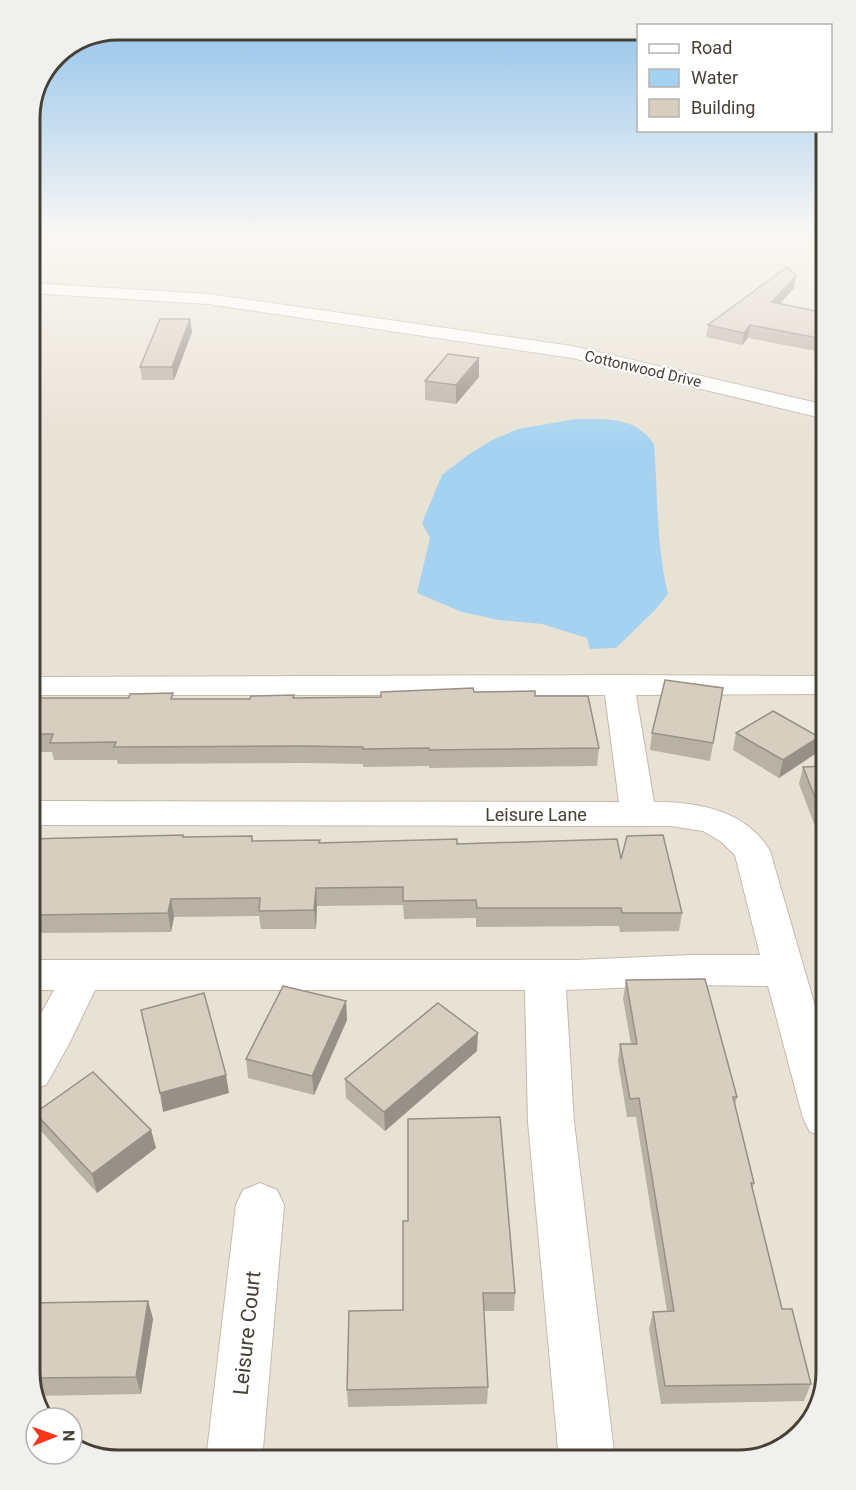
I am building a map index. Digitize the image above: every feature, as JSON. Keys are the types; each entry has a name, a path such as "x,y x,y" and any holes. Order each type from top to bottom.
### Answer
{"street":[{"name":"Cottonwood Drive","path":"268,308 572,352 816,410"},
{"path":"619,684 638,814"},
{"path":"41,686 816,685"},
{"name":"Leisure Lane","path":"40,813 671,814 713,819 735,832 752,850 816,1083"},
{"path":"40,975 545,975 784,970"},
{"path":"40,1055 82,975"},
{"path":"545,975 551,1122 586,1450"},
{"name":"Leisure Court","path":"235,1449 260,1205"}],"shaded area":[{"path":"41,308 816,308 816,1372 808,1406 789,1430 772,1442 738,1450 113,1449 84,1442 84,1406 48,1406 40,1372"}],"water":[{"path":"576,419 620,421 638,428 654,444 659,538 668,594 655,610 616,648 590,649 587,638 542,624 499,620 462,612 417,593 430,538 422,523 442,475 492,440 518,429"}],"building":[{"path":"732,308 799,308 816,311 816,338 750,325 744,333 708,325"},
{"path":"160,319 190,319 172,367 140,367"},
{"path":"448,354 479,358 456,385 425,381"},
{"path":"665,680 723,688 713,743 652,733"},
{"path":"473,688 474,692 535,691 535,696 588,696 599,748 429,750 429,748 363,749 363,747 302,746 114,747 116,742 50,743 53,734 41,734 41,698 129,698 130,694 173,693 171,699 250,699 251,696 294,695 293,698 381,697 381,692"},
{"path":"773,711 816,735 816,739 783,760 736,733"},
{"path":"816,766 816,800 803,767"},
{"path":"183,835 183,837 252,836 252,841 320,840 319,843 457,839 457,844 617,839 621,859 627,836 663,835 682,913 622,913 621,908 477,908 476,900 403,901 403,887 316,888 314,910 259,911 260,898 171,899 168,913 40,915 40,839"},
{"path":"705,979 737,1097 733,1097 754,1183 751,1183 782,1309 792,1309 811,1384 665,1386 653,1312 674,1311 639,1098 630,1099 620,1044 637,1044 626,980"},
{"path":"283,986 346,1001 312,1076 246,1059"},
{"path":"204,993 226,1075 160,1093 141,1010"},
{"path":"438,1003 478,1033 384,1112 345,1079"},
{"path":"93,1072 151,1130 92,1174 40,1119 40,1109"},
{"path":"500,1117 515,1293 483,1293 488,1387 347,1390 349,1311 403,1310 403,1221 408,1221 408,1119"},
{"path":"148,1301 136,1377 41,1378 40,1303"}]}
